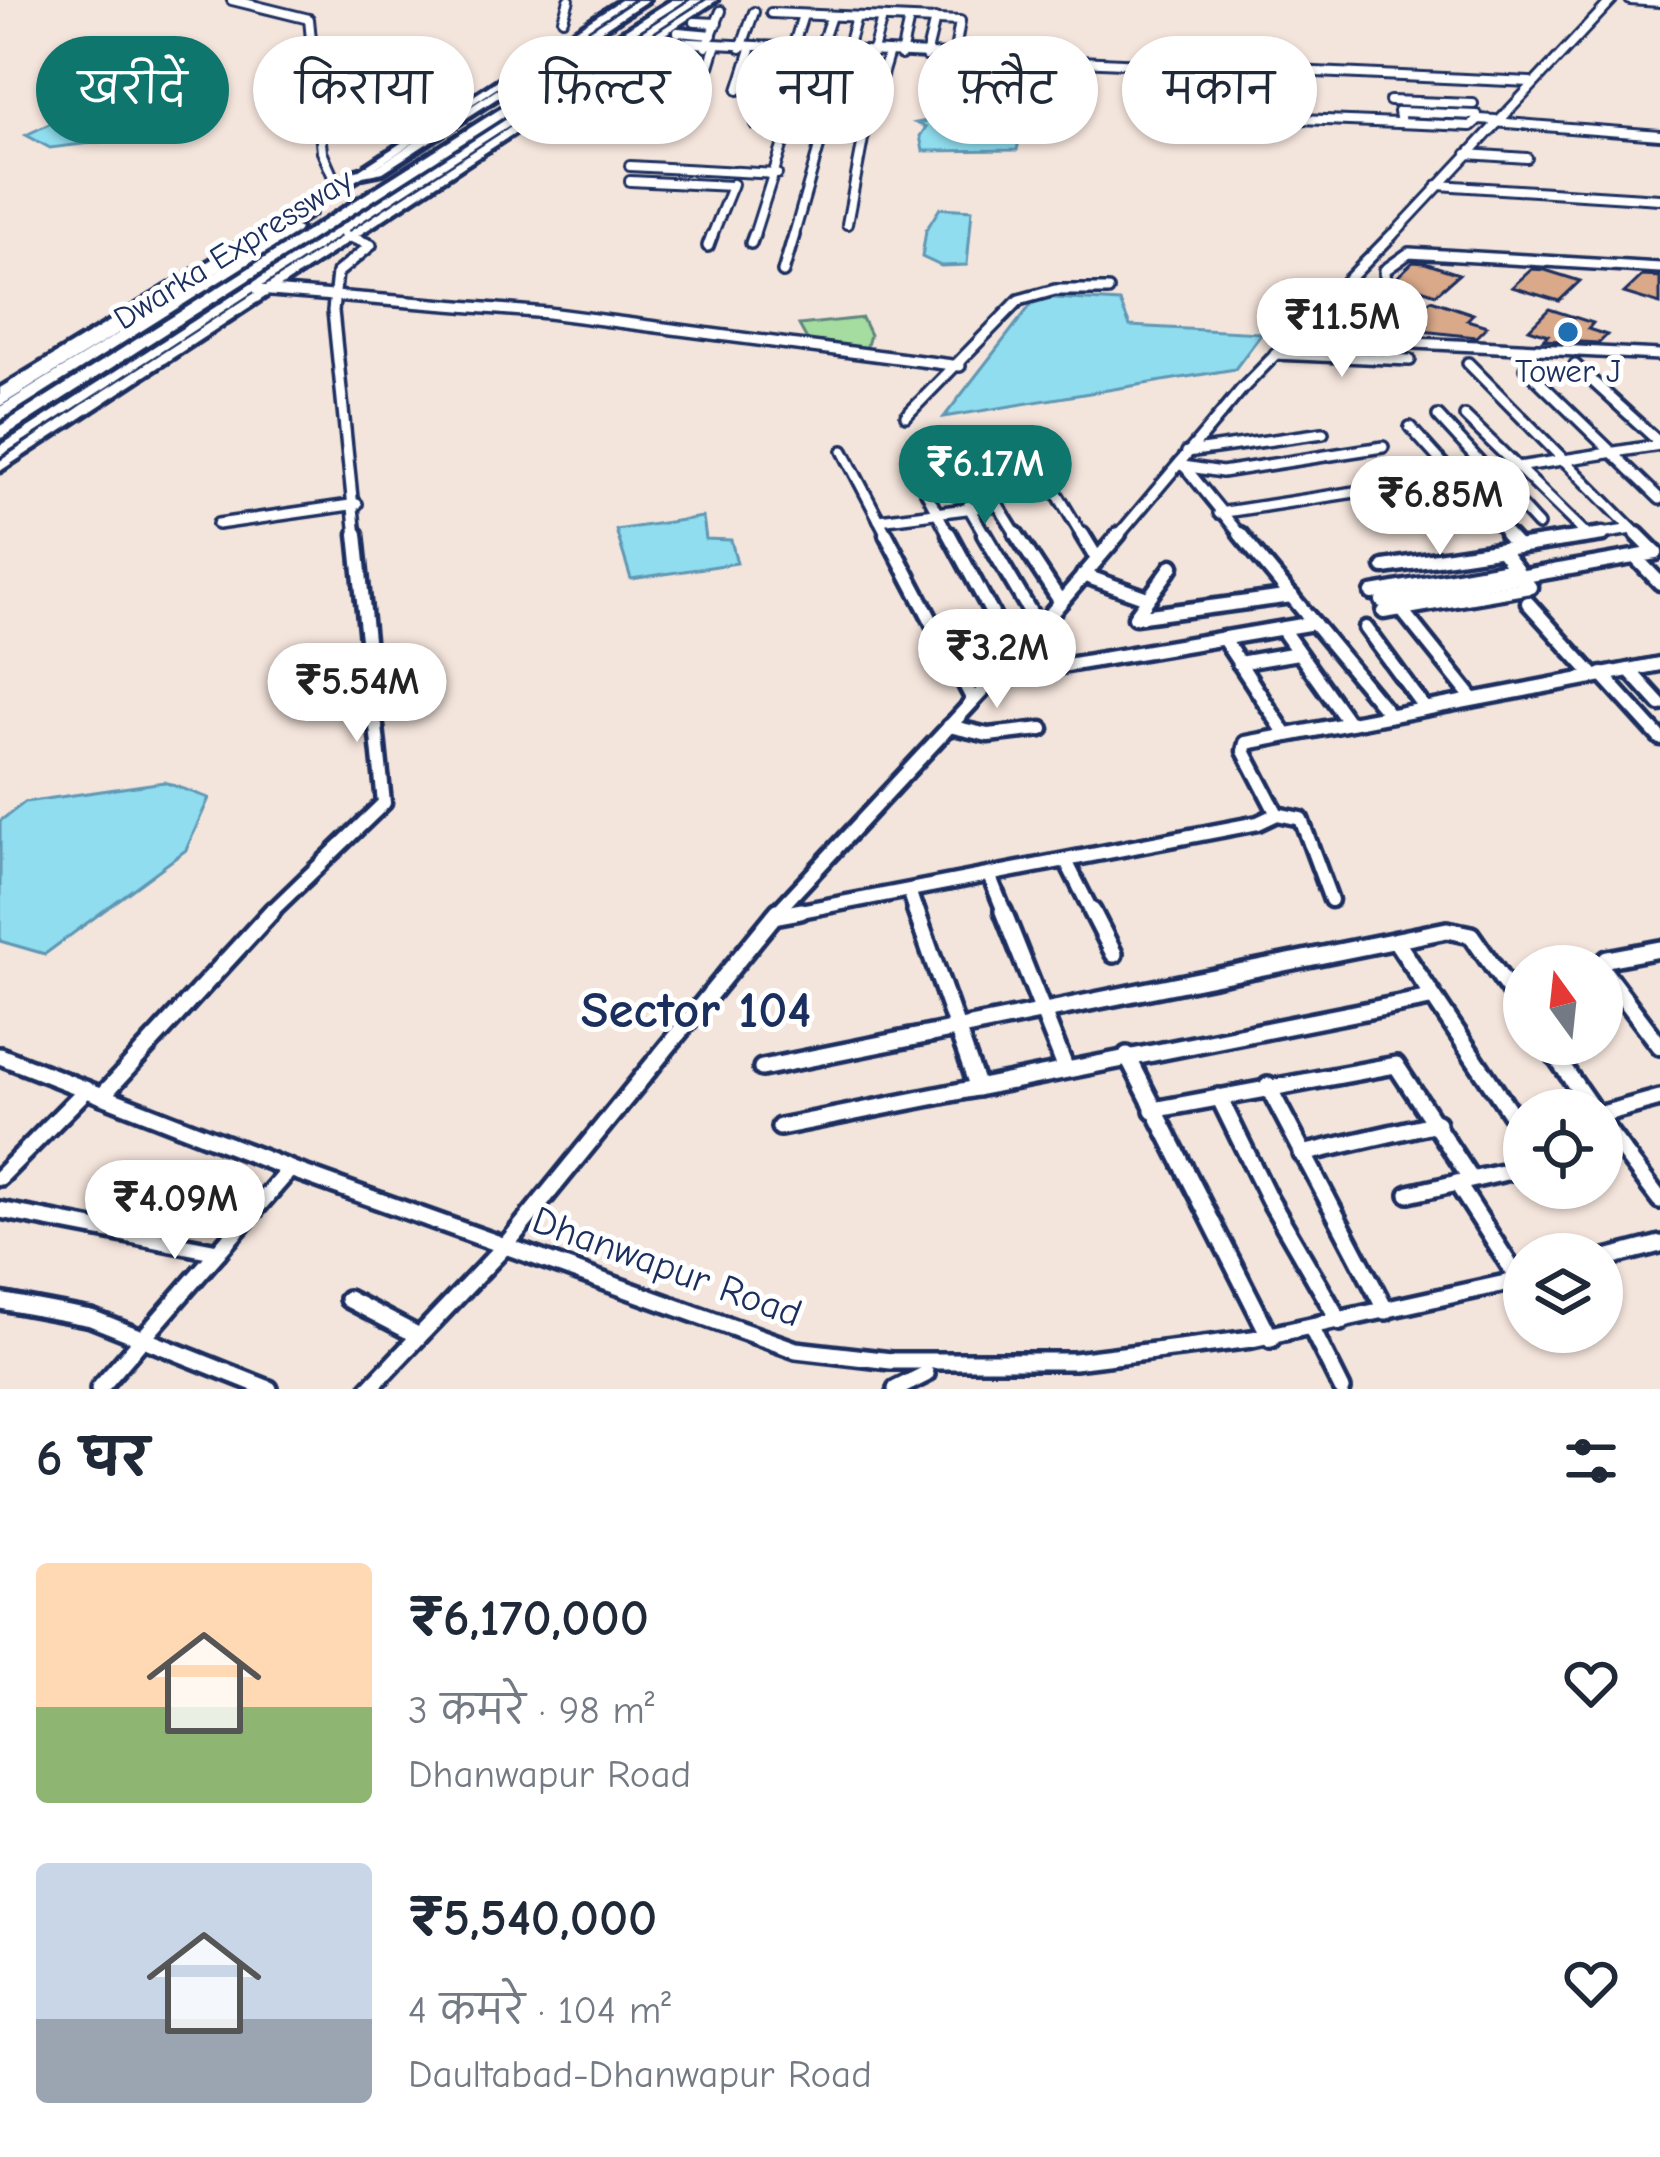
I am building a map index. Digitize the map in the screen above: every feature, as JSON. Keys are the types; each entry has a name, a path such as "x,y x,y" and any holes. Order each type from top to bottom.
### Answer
{"highway":[{"name":"Dwarka Expressway","path":"0,415 658,0"},
{"name":"Dwarka Expressway","path":"0,434 680,0"}],"main road":[{"path":"0,402 360,172 380,170 643,0"},
{"path":"0,452 697,0"}],"street":[{"path":"232,0 309,20 322,152 338,186"},
{"path":"563,19 569,0"},
{"path":"360,172 627,0"},
{"name":"Dhanwapur Road","path":"1503,1283 1313,1331 1076,1372 927,1373 796,1350 505,1246 773,916 1015,656 1096,557 1181,466 1186,452 1467,154 1486,119 1590,29 1612,0"},
{"path":"1630,0 1660,2"},
{"path":"659,36 717,5 712,35 678,32"},
{"path":"749,36 754,12"},
{"path":"772,13 961,21 958,36"},
{"path":"795,36 803,15"},
{"path":"823,36 831,16"},
{"path":"852,36 856,17"},
{"path":"877,36 882,18"},
{"path":"901,55 909,19"},
{"path":"931,36 935,20"},
{"path":"694,22 717,22"},
{"path":"894,55 918,56"},
{"path":"1317,74 1528,85"},
{"path":"1528,85 1251,76 1253,112 1277,123 1477,125 1486,119 1660,135"},
{"path":"1465,84 1486,119"},
{"path":"1390,101 1473,104"},
{"path":"0,467 139,366 498,142"},
{"path":"751,243 787,144"},
{"path":"783,272 822,144"},
{"path":"847,224 862,144"},
{"path":"1467,154 1527,158"},
{"path":"630,166 777,174"},
{"path":"708,246 739,172"},
{"path":"1598,180 1604,195"},
{"path":"630,181 732,186"},
{"path":"1635,181 1642,198"},
{"path":"1438,185 1660,199"},
{"path":"0,393 308,208"},
{"path":"0,1178 94,1093 384,803 334,302 337,273 371,245 345,235"},
{"path":"1386,296 1385,270 1408,253 1660,268"},
{"path":"1345,284 1402,304 1384,325 1383,332 1393,342 1660,356"},
{"path":"906,416 960,366 1019,300 1055,290 1108,290"},
{"path":"254,293 483,312 960,366"},
{"path":"1276,354 1410,360"},
{"path":"1468,363 1656,553 1519,573 1379,602 1401,609 1528,589 1519,573 1501,550"},
{"path":"1575,364 1660,444"},
{"path":"1525,368 1660,499"},
{"path":"1438,416 1538,526"},
{"path":"1465,416 1588,536"},
{"path":"1410,427 1518,547"},
{"path":"1186,452 1323,433"},
{"path":"1219,513 1660,444"},
{"path":"1181,466 1222,472 1383,447"},
{"path":"843,452 972,698"},
{"path":"1181,466 1389,714"},
{"path":"1047,477 1096,557"},
{"path":"923,485 1015,656"},
{"path":"218,524 356,503"},
{"path":"879,520 968,506 1003,507 1060,601"},
{"path":"968,506 1039,628"},
{"path":"1384,567 1632,530"},
{"path":"1634,557 1660,583"},
{"path":"1172,566 1135,617 1292,596"},
{"path":"1083,574 1148,598"},
{"path":"1528,603 1660,738"},
{"path":"1401,609 1473,699"},
{"path":"994,677 1314,623"},
{"path":"1282,628 1348,722"},
{"path":"1366,628 1424,707"},
{"path":"1222,638 1285,733"},
{"path":"1239,663 1298,653"},
{"path":"1277,814 1243,746 1285,733 1660,664"},
{"path":"1629,670 1660,704"},
{"path":"949,726 988,736 1042,729"},
{"path":"773,916 1066,862 1277,814 1300,819 1331,900"},
{"path":"1066,862 1114,954"},
{"path":"990,877 1066,1066"},
{"path":"910,893 978,1088"},
{"path":"762,1068 1448,930 1471,935 1503,981"},
{"path":"1396,941 1503,1103"},
{"path":"1623,955 1660,949"},
{"path":"1623,997 1660,1046"},
{"path":"780,1127 1066,1066 1430,998"},
{"path":"1126,1055 1271,1339"},
{"path":"0,1056 290,1169 505,1246 369,1389"},
{"path":"1153,1110 1396,1065 1437,1124 1503,1248"},
{"path":"1268,1086 1386,1311"},
{"path":"1219,1096 1269,1199 1340,1322"},
{"path":"1623,1111 1660,1097"},
{"path":"1302,1154 1437,1124"},
{"path":"1623,1161 1660,1200"},
{"path":"99,1389 290,1169"},
{"path":"1409,1194 1503,1173"},
{"path":"0,1210 218,1252"},
{"path":"1623,1254 1660,1244"},
{"path":"348,1299 419,1336"},
{"path":"0,1301 80,1315 269,1389"},
{"path":"1313,1331 1342,1389"},
{"path":"896,1389 927,1373"}],"green space":[{"path":"862,318 870,335 866,349 809,343 799,325"}],"water":[{"path":"922,144 1018,144 1017,150 923,151"},
{"path":"940,208 972,210 967,265 941,266 922,257 926,230"},
{"path":"1037,297 1120,302 1130,326 1262,333 1235,369 944,417"},
{"path":"703,517 706,539 731,540 737,563 631,579 616,530"},
{"path":"164,782 209,798 186,850 45,954 0,941 0,821 25,802"}],"building":[{"path":"1413,262 1459,274 1436,294 1394,280"},
{"path":"1532,269 1580,281 1559,301 1512,287"},
{"path":"1642,276 1660,277 1660,304 1624,293"},
{"path":"1431,300 1473,314 1467,320 1487,326 1476,337 1422,331 1427,326 1409,320"},
{"name":"Tower J","path":"1549,309 1593,323 1588,329 1607,335 1599,343 1543,340 1548,335 1529,329"}],"place":[{"name":"Tower J","path":"1568,332"}],"district":[{"name":"Sector 104","path":"696,1010"}]}
